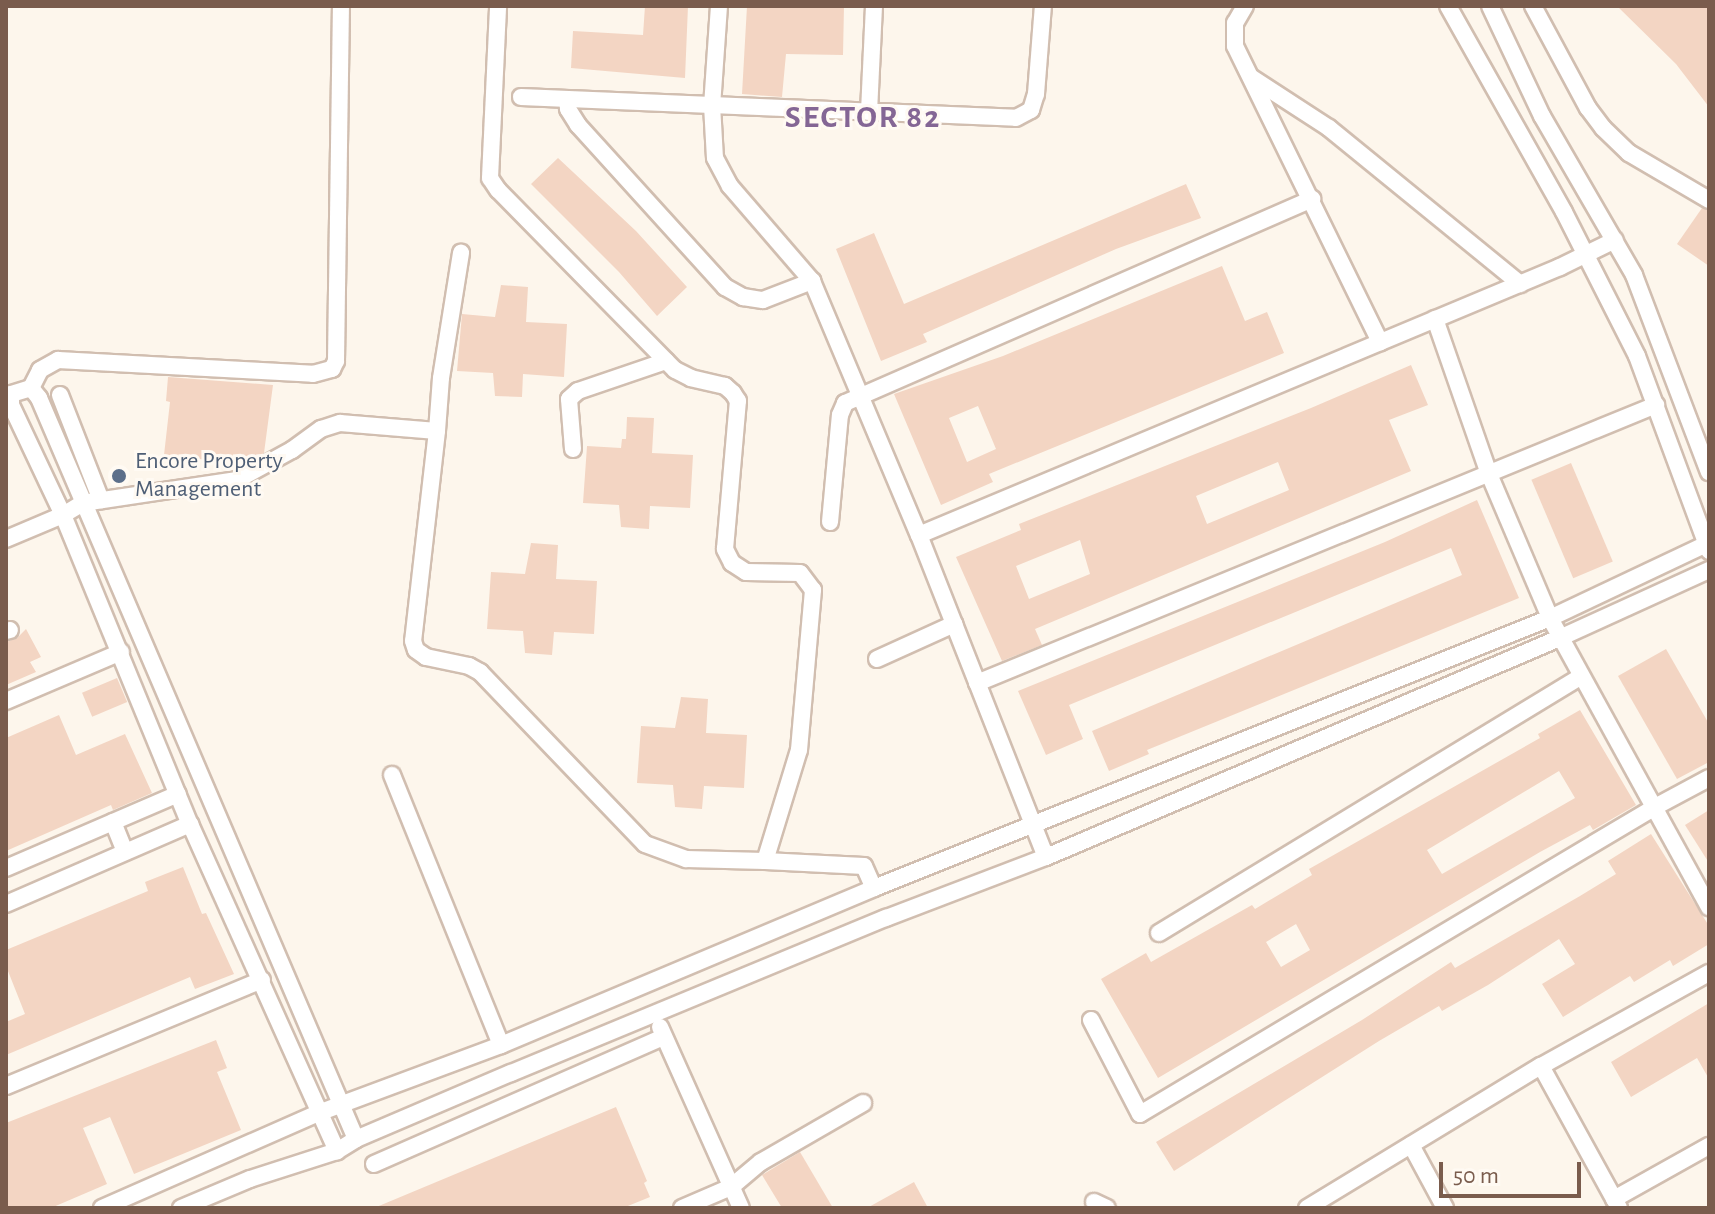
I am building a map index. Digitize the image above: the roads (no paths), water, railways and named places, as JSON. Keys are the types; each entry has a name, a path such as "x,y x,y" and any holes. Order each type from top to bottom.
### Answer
{"street":[{"path":"337,1151 190,824 63,515 11,405 11,394 31,388 40,370 58,360 313,374 332,369 336,361 341,6"},
{"path":"498,6 490,178 498,190 666,361 691,378 725,386 738,401 725,549 732,563 746,572 800,573 813,590 799,750 772,861"},
{"path":"719,6 712,105 715,158 730,186 812,281 919,535 1046,857"},
{"path":"869,112 874,6"},
{"path":"521,97 1016,118 1031,110 1036,94 1043,6"},
{"path":"1245,6 1235,23 1235,46 1380,342"},
{"path":"102,1208 321,1112 501,1045 874,888 1036,826 1550,618 1708,546 1637,356 1587,255 1448,6"},
{"path":"1490,6 1542,116 1634,275 1709,472"},
{"path":"1533,6 1588,108 1603,128 1629,153 1709,200"},
{"path":"1251,77 1329,128 1520,284"},
{"path":"567,99 568,109 578,125 725,287 743,297 763,300 812,281"},
{"path":"830,522 840,415 845,403 1312,199"},
{"path":"919,535 1520,284 1615,240"},
{"path":"461,253 441,378 413,641 416,650 426,657 469,666 480,672 645,844 686,859 864,866 874,888"},
{"path":"1435,319 1489,474 1550,618 1709,907"},
{"path":"573,449 569,399 578,391 666,361"},
{"path":"31,388 39,398 356,1139"},
{"path":"60,395 101,500"},
{"path":"977,683 1656,405"},
{"path":"6,539 83,503 237,480 292,450 321,429 340,423 437,431"},
{"path":"181,1208 250,1179 337,1151 356,1139 886,918 1046,857 1562,637 1709,570"},
{"path":"877,659 954,624"},
{"path":"6,701 121,652"},
{"path":"1159,933 1580,677"},
{"path":"392,775 501,1045"},
{"path":"1091,1020 1140,1114 1655,807 1709,778"},
{"path":"6,868 178,794"},
{"path":"113,822 125,852"},
{"path":"6,904 190,824"},
{"path":"1307,1208 1541,1066 1709,973"},
{"path":"6,1086 262,980"},
{"path":"655,1016 741,1208"},
{"path":"374,1164 663,1037"},
{"path":"1541,1066 1616,1204 1709,1146"},
{"path":"682,1208 731,1187 761,1162 863,1103"},
{"path":"1411,1145 1445,1208"}],"place":[{"name":"Encore Property Management","path":"119,476"}],"district":[{"name":"SECTOR 82","path":"863,117"}]}
